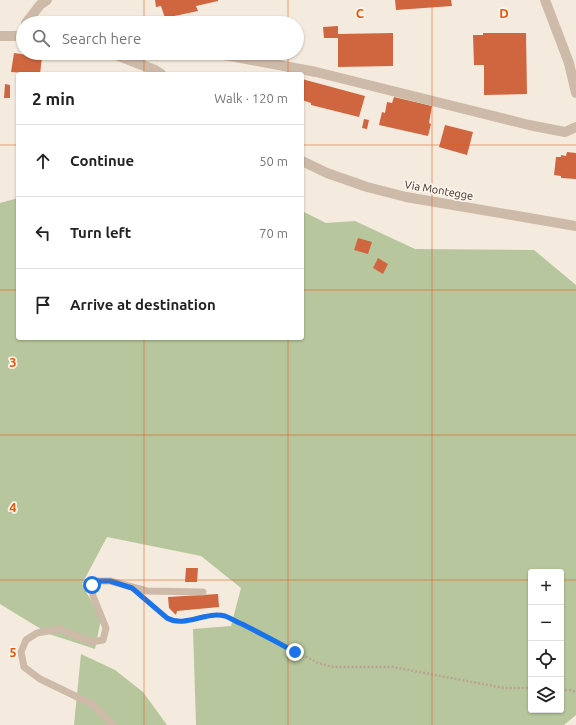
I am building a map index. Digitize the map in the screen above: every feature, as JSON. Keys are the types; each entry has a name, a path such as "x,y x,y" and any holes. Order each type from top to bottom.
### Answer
{"street":[{"path":"31,16 40,5 47,0"},
{"path":"545,0 569,63 576,93"},
{"path":"0,36 16,33"},
{"path":"130,60 158,72"},
{"path":"252,60 316,72 529,125 565,132 576,127"},
{"name":"Via Montegge","path":"304,162 327,173 368,187 398,195 576,226"}],"lane":[{"path":"114,725 92,704 40,679 24,667 21,652 26,640 37,633 60,628 91,642 104,640 106,628 93,596 92,585 97,581 110,581 147,591 203,592"}],"path":[{"path":"132,588 167,618 173,621 183,621 206,615 224,616 265,635 318,664 334,666 393,667 504,688 528,688"},
{"path":"564,690 576,692"}],"green space":[{"path":"16,199 16,340 304,340 304,212 326,223 355,221 415,249 534,250 576,285 576,715 564,725 196,725 193,629 231,626 241,588 201,556 107,537 82,584 101,619 95,649 49,634 0,604 0,203"},
{"path":"81,654 115,670 143,692 167,725 74,725"}],"building":[{"path":"155,0 218,0 196,6 198,11 174,16 164,16 161,6 156,7"},
{"path":"395,0 451,0 452,6 396,10"},
{"path":"338,26 338,34 393,33 393,66 338,67 338,38 324,38 323,27"},
{"path":"483,33 526,33 527,94 484,95 484,65 474,65 473,35 483,35"},
{"path":"14,53 16,53 16,60 42,60 40,72 11,72"},
{"path":"304,80 365,96 359,117 311,105 311,103 304,101"},
{"path":"5,84 10,85 10,98 4,98"},
{"path":"394,97 432,106 429,123 431,124 428,136 379,125 382,112 385,113 387,102 392,103"},
{"path":"364,119 369,120 367,129 362,128"},
{"path":"445,125 473,132 467,155 439,147"},
{"path":"567,152 576,153 576,179 561,178 561,176 554,175 556,157 561,157 561,155 566,156"},
{"path":"358,238 372,242 368,254 354,250"},
{"path":"378,258 388,264 383,274 373,268"},
{"path":"186,568 198,568 197,582 185,582"},
{"path":"218,594 219,607 177,611 176,615 169,608 168,597"}],"route":[{"path":"92,585 97,581 110,581 132,588 167,618 173,621 183,621 206,615 224,616 265,635 295,652"}]}
